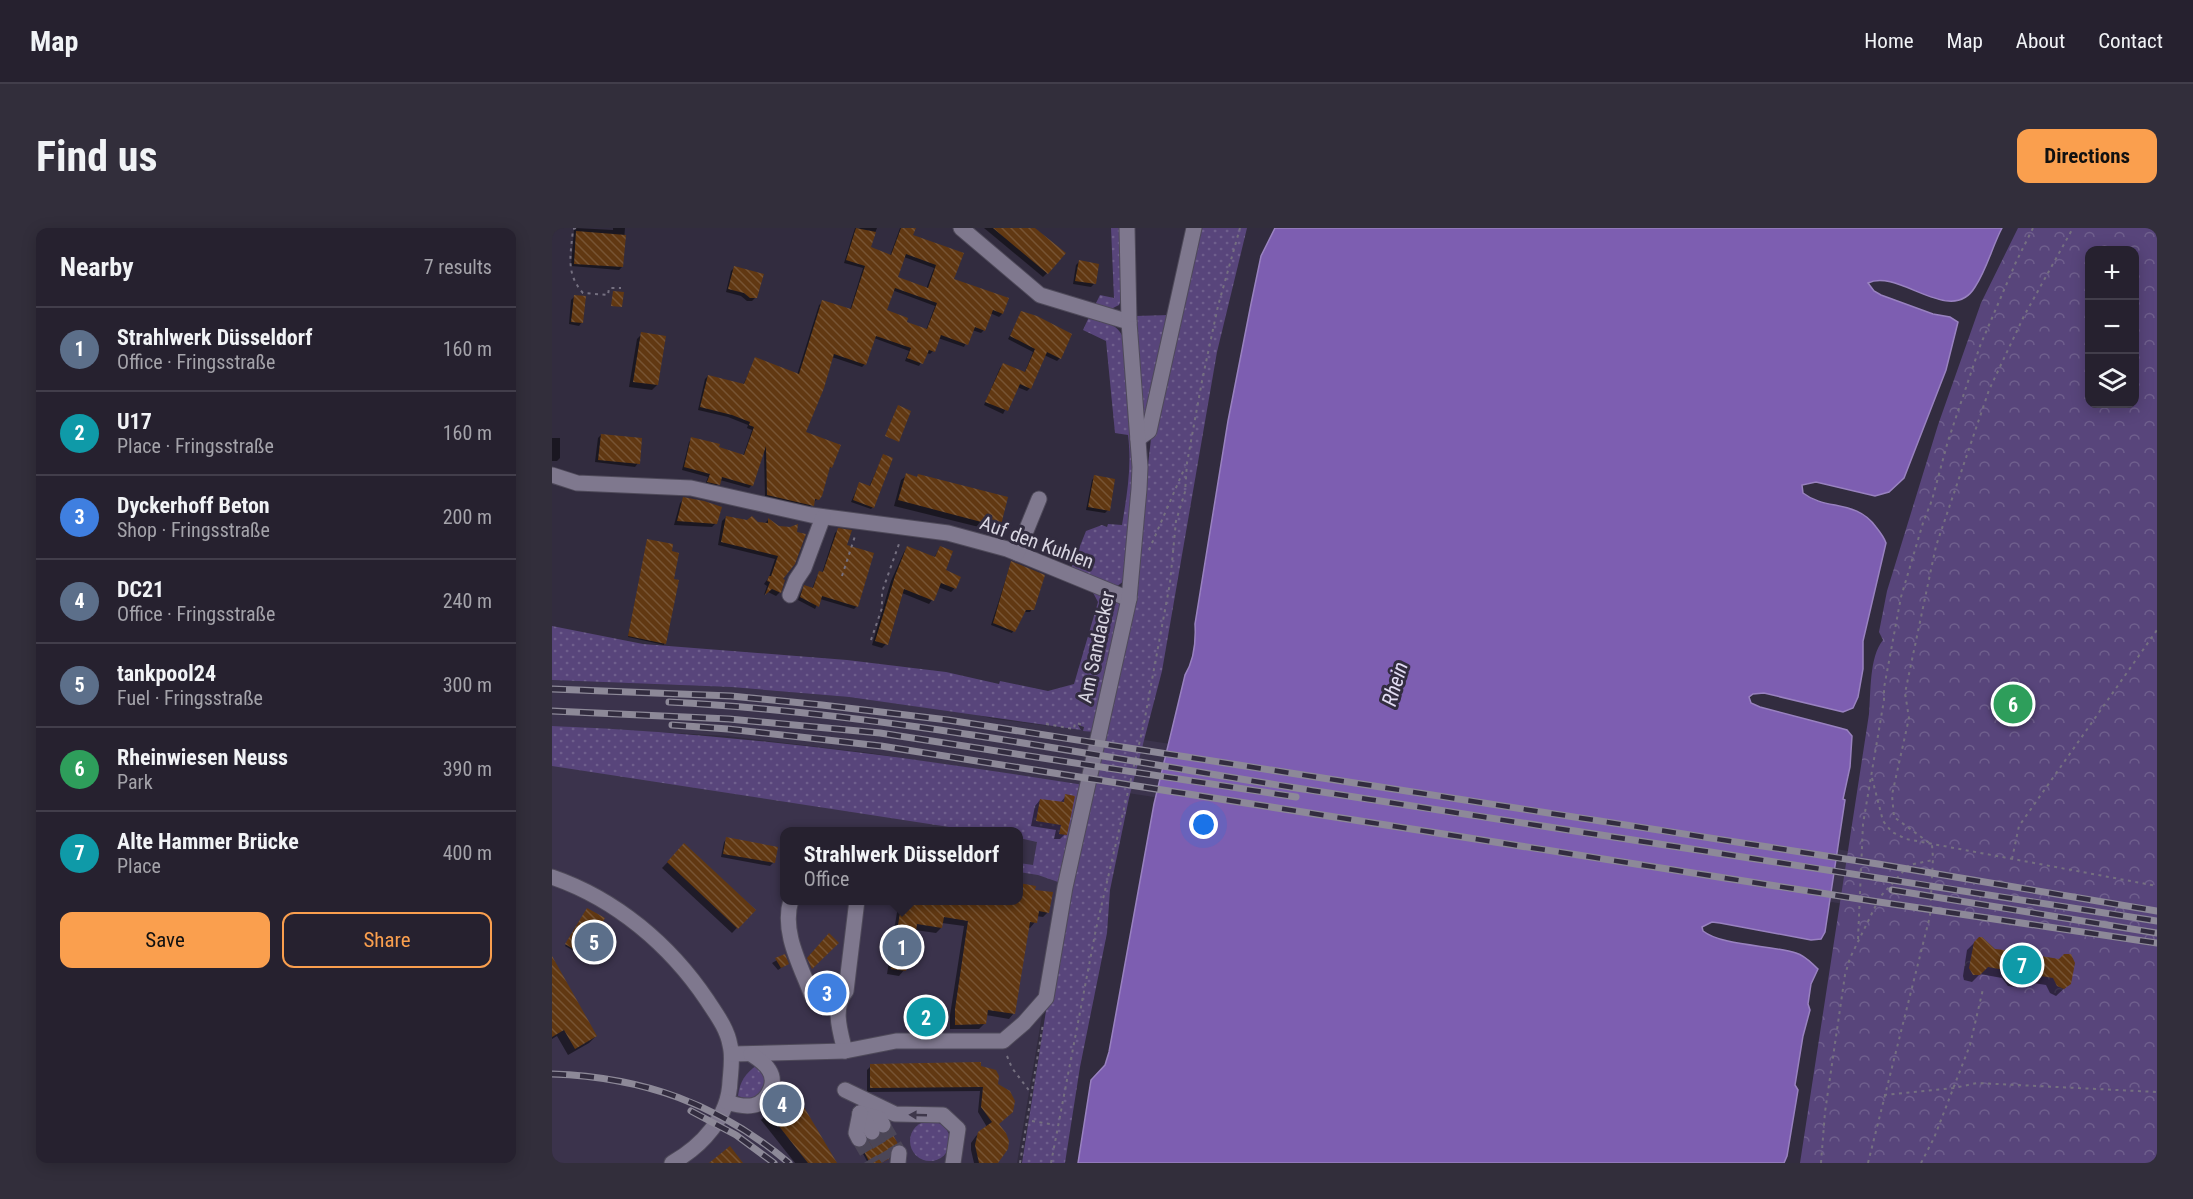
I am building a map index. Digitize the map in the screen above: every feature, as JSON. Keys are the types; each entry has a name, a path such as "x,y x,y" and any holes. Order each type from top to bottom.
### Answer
{"street":[{"path":"961,228 1040,295 1129,322"},
{"name":"Am Sandacker","path":"1003,1041 1024,1023 1047,998 1065,887 1129,598 1139,489 1138,439 1129,322 1127,228"},
{"path":"1138,439 1149,431 1194,228"},
{"name":"Auf den Kuhlen","path":"552,475 578,483 691,488 823,517 948,533 1017,553 1129,598"},
{"path":"1017,553 1039,499"},
{"path":"790,595 804,568 823,517"},
{"path":"552,877 605,902 664,946 696,983 726,1031 732,1054 727,1102 704,1139 672,1163"},
{"path":"790,905 789,934 812,996 838,1000"},
{"path":"845,1051 839,1024 838,1000 846,990 856,905"},
{"path":"732,1054 845,1051 896,1041 1003,1041"},
{"path":"727,1102 749,1107 757,1106 767,1097 772,1076 765,1064 751,1054"},
{"path":"845,1090 895,1114 943,1115 958,1129 953,1163"},
{"path":"860,1113 872,1132"}],"path":[{"path":"576,228 573,229 570,269 574,283 583,293 608,294 609,288 621,288"},
{"path":"1051,1163 1096,929 1144,723 1170,583 1176,520 1185,492 1187,463 1218,306 1240,228"},
{"path":"1858,939 1863,824 1901,597 1948,441 1980,346 2033,228"},
{"path":"1868,1163 1930,916 1932,845 1894,817 1892,795 1909,718 1905,693 1936,546 1989,390 2024,316 2073,228"},
{"path":"1147,553 1187,463"},
{"path":"842,576 859,522"},
{"path":"871,640 882,608 882,592 905,527"},
{"path":"2011,860 2019,826 2157,630"},
{"path":"1046,724 1074,729 1075,723"},
{"path":"1872,775 1883,821 1892,832 1906,839 2157,886"},
{"path":"1821,1163 1825,1112 1845,975 1858,939 1880,897 1909,866 1933,860"},
{"path":"1921,1163 1934,1138 1970,1045 1983,989"},
{"path":"1020,1163 1043,1021"},
{"path":"1003,1041 1012,1068 1031,1093"},
{"path":"1884,1095 1954,1088 1977,1083 2157,1092"},
{"path":"1032,1121 1050,1124"}],"shaded area":[{"path":"552,680 731,687 849,697 1081,730 1880,856 1870,908 870,753 727,736 552,726"},
{"path":"552,763 963,827 780,827 780,905 1023,905 1023,837 1071,844 1017,1163 552,1163"}],"green space":[{"path":"1111,228 1122,228 1124,291 1119,305 1111,309 1095,305 1100,295 1114,298"},
{"path":"1198,228 1247,228 1217,352 1162,671 1129,798 1110,890 1107,933 1080,1067 1065,1163 1022,1163 1048,998 1145,490 1151,439"},
{"path":"2018,228 2157,228 2157,1163 1800,1163 1869,714 1873,665 1878,647 1883,640 1879,632 1887,591 1938,425 1981,303"},
{"path":"1170,315 1143,426 1135,316"},
{"path":"1089,317 1115,327 1125,342 1136,455 1124,581 1116,587 1070,571 1086,531 1102,525 1107,527 1108,524 1122,525 1128,480 1128,435 1115,433 1106,341 1083,330"},
{"path":"1090,587 1117,600 1121,609 1094,732 1083,731 1084,727 1078,725 1081,730 849,697 731,687 552,680 552,626 643,644 847,660 946,672 999,684 1000,681 1048,691 1074,684 1098,602"},
{"path":"552,726 752,740 951,765 1084,785 1061,883 1023,873 1023,864 1033,865 1037,842 1023,839 1023,827 949,827 552,766"},
{"path":"757,1065 767,1075 763,1094 749,1100 738,1096 744,1078"},
{"path":"930,1121 938,1122 944,1127 949,1133 949,1149 944,1155 938,1160 930,1161 922,1160 916,1155 911,1149 910,1141 911,1133 916,1127 922,1122"}],"water":[{"name":"Rhein","path":"1275,228 2002,228 1979,280 1965,298 1953,301 1939,299 1894,283 1881,281 1868,283 1874,291 1881,295 1933,314 1950,317 1958,322 1946,370 1904,478 1889,492 1875,496 1816,482 1802,485 1803,493 1812,498 1859,512 1868,518 1886,543 1863,641 1863,669 1858,697 1853,708 1843,712 1764,693 1753,694 1749,697 1751,703 1760,707 1847,730 1852,736 1850,767 1843,799 1845,800 1825,932 1821,939 1811,940 1712,922 1702,927 1703,931 1722,940 1796,953 1806,958 1818,969 1811,984 1808,1004 1810,1010 1795,1085 1798,1090 1784,1163 1078,1163 1091,1080 1105,1065 1109,1052 1154,804 1185,675 1194,650 1195,624 1228,421 1261,256"}],"building":[{"path":"856,228 876,232 871,247 891,255 901,228 916,228 913,235 964,253 954,279 1009,298 1003,314 993,310 985,331 975,327 968,345 941,335 935,352 929,350 923,364 907,358 911,348 876,336 866,365 834,354 824,388 806,432 841,445 832,468 830,467 822,496 819,500 815,499 814,506 767,495 766,446 753,486 722,477 720,485 707,482 710,474 684,467 691,437 720,444 719,447 744,455 754,427 749,425 750,422 732,415 700,407 708,375 744,384 755,357 799,374 822,300 851,309 865,266 846,260","holes":["906,254 936,265 928,288 898,277","895,288 937,303 927,329 907,322 908,318 887,310"]},
{"path":"993,228 1035,228 1066,253 1048,274"},
{"path":"576,231 626,235 623,267 574,264"},
{"path":"1079,260 1099,264 1096,284 1075,281"},
{"path":"734,266 764,274 757,298 750,298 744,293 728,289"},
{"path":"613,291 624,292 622,307 611,306"},
{"path":"574,295 586,296 583,323 571,322"},
{"path":"1021,311 1037,316 1072,334 1061,359 1047,352 1031,389 1020,384 1008,411 985,402 1003,363 1025,372 1035,349 1010,336"},
{"path":"641,332 666,336 658,385 633,382"},
{"path":"898,405 911,411 899,442 885,436"},
{"path":"601,434 642,438 640,464 598,460"},
{"path":"883,454 893,458 874,508 853,500 859,482 870,486"},
{"path":"906,473 1008,497 1001,525 990,522 989,524 898,500"},
{"path":"1094,475 1115,479 1110,511 1088,507"},
{"path":"683,497 722,507 717,524 677,521"},
{"path":"726,516 747,520 752,516 758,522 768,523 768,518 779,526 790,527 798,524 797,532 806,534 795,564 783,579 785,580 781,593 772,589 765,595 770,582 767,581 778,556 721,542"},
{"path":"838,528 852,530 847,545 874,553 858,607 822,596 819,607 800,597 804,585 813,588 819,571 823,572"},
{"path":"647,539 673,544 672,551 679,553 674,579 679,580 666,644 628,636"},
{"path":"907,546 935,557 940,546 953,551 946,570 961,577 956,589 941,583 934,601 904,589 888,645 875,641"},
{"path":"1011,561 1045,575 1034,610 1026,610 1015,632 993,623"},
{"path":"1065,794 1075,796 1067,835 1059,834 1061,825 1036,821 1040,799 1064,802"},
{"path":"726,837 778,847 775,863 723,854"},
{"path":"684,843 756,910 738,929 667,862"},
{"path":"1023,884 1036,886 1035,890 1053,892 1049,913 1039,911 1037,923 1030,922 1015,1014 988,1010 986,1024 955,1025 955,1009 968,921 944,917 942,928 917,924 915,939 911,938 906,971 891,969 901,905 1023,905"},
{"path":"587,908 605,918 583,955 565,944"},
{"path":"829,933 839,943 812,969 807,958"},
{"path":"1979,937 1995,949 2014,951 2024,946 2035,955 2059,959 2064,954 2071,954 2075,963 2071,984 2064,989 2057,986 2053,978 2029,974 2024,980 2019,981 2010,971 1988,967 1980,975 1973,975 1969,968 1974,942"},
{"path":"785,954 789,964 781,968 775,958"},
{"path":"552,956 597,1036 575,1049 564,1030 552,1037"},
{"path":"981,1062 981,1066 996,1070 999,1076 998,1084 1010,1091 1015,1101 1013,1112 999,1124 1009,1141 1008,1149 998,1163 979,1163 975,1145 978,1132 992,1122 981,1107 983,1087 870,1088 870,1064"},
{"path":"792,1090 837,1163 808,1163 767,1111"},
{"path":"891,1131 898,1144 891,1148 889,1159 881,1163 870,1163 862,1148 868,1141 877,1140 881,1134"},
{"path":"730,1146 743,1163 709,1163"}],"tunnel":[{"path":"883,1125 899,1153"},
{"path":"872,1132 888,1159"},
{"path":"859,1139 873,1163"}],"railway":[{"path":"552,689 731,696 948,720 1878,864 2157,911"},
{"path":"669,702 825,715 981,736 1290,787 2157,921"},
{"path":"552,711 729,719 880,733 1296,797"},
{"path":"672,725 881,746 1872,901 2157,943"},
{"path":"1892,890 2157,933"},
{"path":"552,1074 618,1081 678,1098 735,1125 789,1163"},
{"path":"691,1111 736,1135 774,1163"}],"place":[{"name":"Rheinwiesen Neuss","path":"2013,704"},
{"name":"tankpool24","path":"594,942"},
{"name":"Strahlwerk Düsseldorf","path":"902,947"},
{"name":"Alte Hammer Brücke","path":"2022,965"},
{"name":"Dyckerhoff Beton","path":"827,993"},
{"name":"U17","path":"926,1017"},
{"name":"DC21","path":"782,1104"}]}
